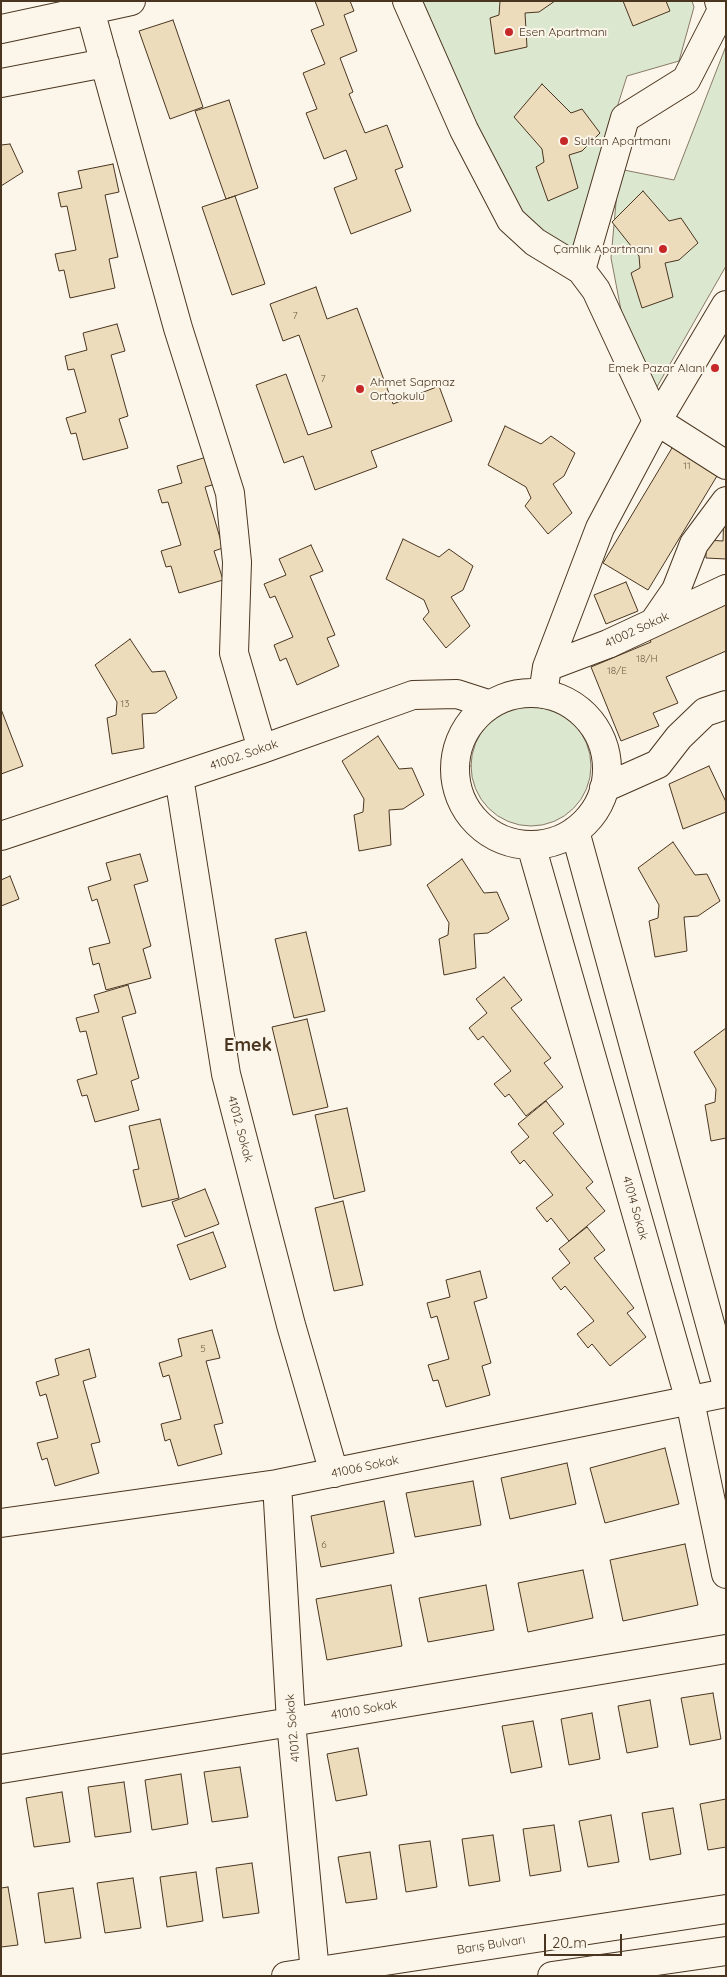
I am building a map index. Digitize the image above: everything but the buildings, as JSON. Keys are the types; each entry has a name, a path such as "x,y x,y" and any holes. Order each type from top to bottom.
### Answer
{"street":[{"path":"1,29 131,1"},
{"path":"407,1 464,130 512,220 535,242 581,270 596,290 657,421 726,465"},
{"path":"581,270 625,118 686,80 722,10 719,1"},
{"path":"90,10 178,328 230,493 237,562 234,653 262,749"},
{"path":"1,83 105,63"},
{"path":"543,694 547,667 600,528 657,421 726,305"},
{"path":"653,623 676,590 694,544 726,501"},
{"name":"41002 Sokak","path":"547,667 608,644 726,589"},
{"path":"535,692 543,694 561,698 584,713 602,741 608,768 603,796 590,820 561,840 523,846 502,841 479,827 464,807 455,782 457,746 469,722 488,704 513,694 535,692"},
{"name":"41002. Sokak","path":"1,836 262,749 413,695 457,694 488,704"},
{"path":"604,788 658,764 679,737 705,712 726,705"},
{"name":"41012. Sokak","path":"179,777 226,1074 291,1325 334,1473"},
{"path":"574,830 726,1382"},
{"name":"41014 Sokak","path":"531,845 690,1401 726,1574"},
{"name":"41006 Sokak","path":"1,1523 276,1484 726,1393"},
{"name":"41012. Sokak","path":"276,1484 292,1722 316,1974"},
{"name":"41010 Sokak","path":"1,1769 726,1649"},
{"name":"Barış Bulvarı","path":"286,1976 316,1974 726,1909"},
{"path":"552,1976 726,1951"}],"green space":[{"path":"421,1 692,1 694,7 679,61 627,76 596,174 578,259 533,230 474,133"},
{"path":"726,46 726,266 650,399 626,336 611,258 619,169 674,180"},
{"path":"531,706 554,710 574,723 587,743 591,766 587,789 574,809 554,822 531,826 508,822 488,809 475,789 471,766 475,743 488,723 508,710"}],"place":[{"name":"Esen Apartmanı","path":"509,32"},
{"name":"Sultan Apartmanı","path":"564,141"},
{"name":"Çamlık Apartmanı","path":"663,249"},
{"name":"Emek Pazar Alanı","path":"715,368"},
{"name":"Ahmet Sapmaz Ortaokulu","path":"360,389"}],"district":[{"name":"Emek","path":"248,1046"}]}
